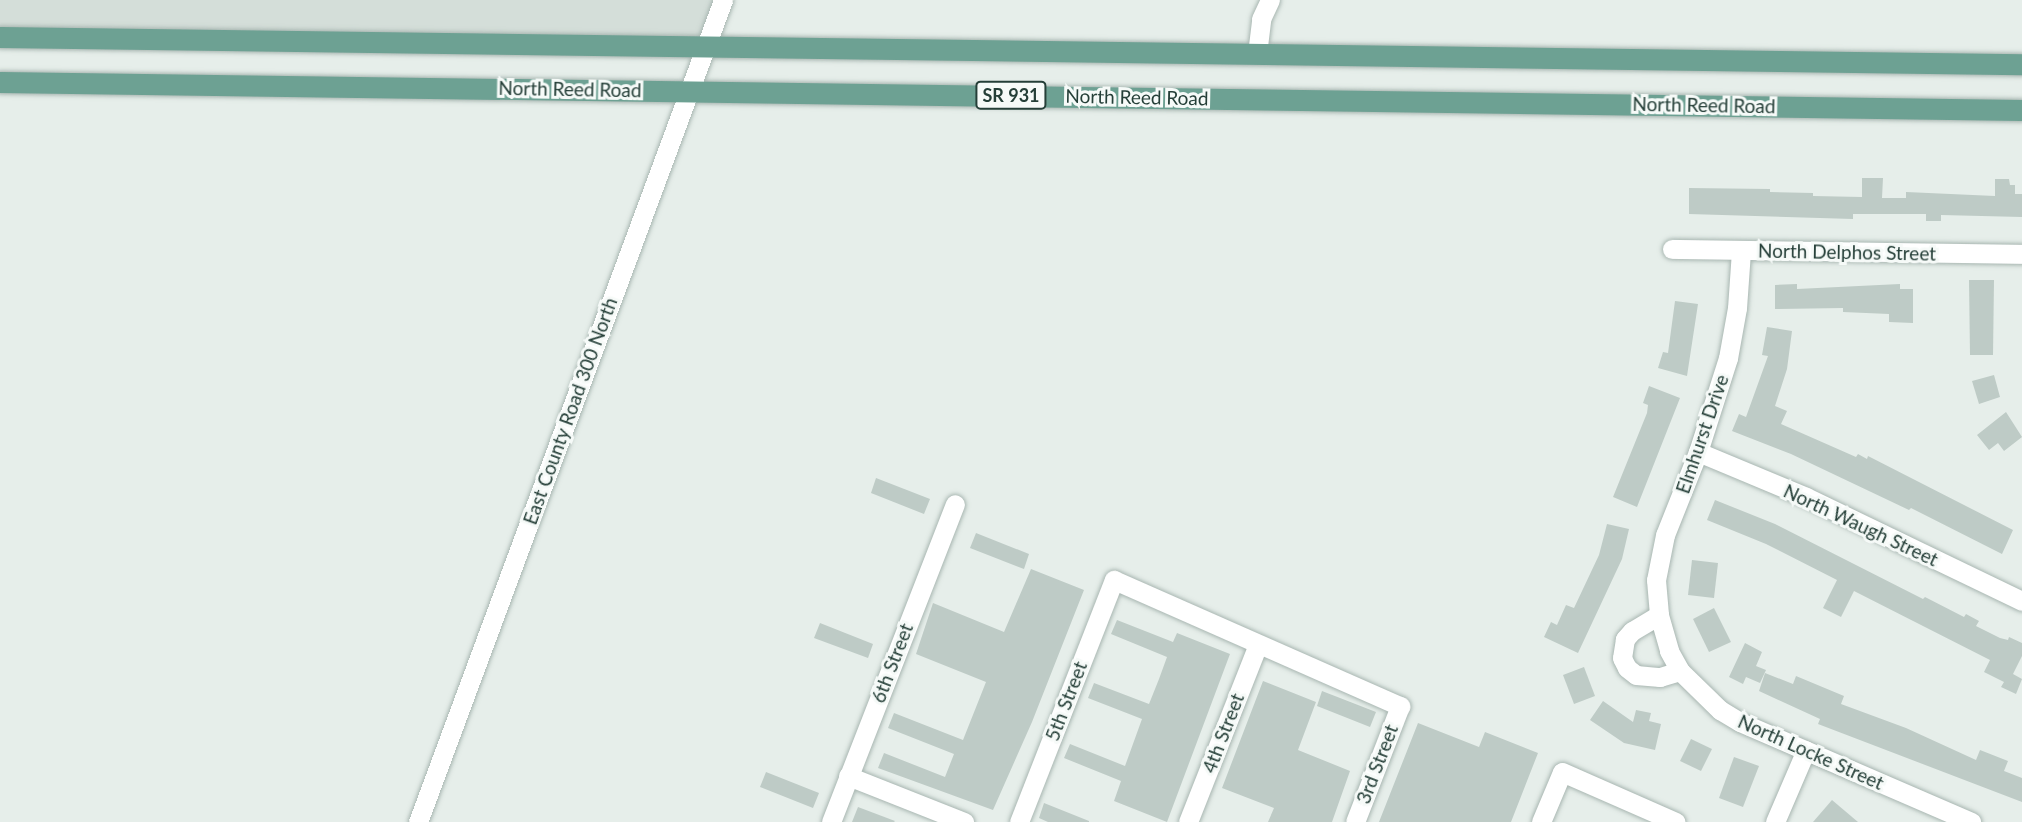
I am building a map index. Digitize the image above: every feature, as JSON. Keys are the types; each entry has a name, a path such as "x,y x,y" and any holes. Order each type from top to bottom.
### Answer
{"main road":[{"path":"0,37 2022,64"},
{"name":"North Reed Road","path":"0,82 2022,110"}],"street":[{"name":"East County Road 300 North","path":"418,822 723,0"},
{"path":"1257,54 1261,19 1270,0"},
{"name":"North Delphos Street","path":"1672,249 2022,254"},
{"name":"Elmhurst Drive","path":"1660,615 1656,580 1665,535 1698,452 1728,358 1737,308 1741,251"},
{"name":"North Waugh Street","path":"1698,452 1806,497 2022,601"},
{"name":"6th Street","path":"831,822 955,504"},
{"name":"5th Street","path":"1019,822 1114,580 1258,644"},
{"path":"1660,615 1632,631 1625,639 1622,658 1627,668 1636,675 1660,677 1680,671"},
{"name":"North Locke Street","path":"1660,615 1669,650 1680,671 1720,710 1971,822"},
{"name":"3rd Street","path":"1258,644 1400,706 1355,822"},
{"name":"4th Street","path":"1188,822 1258,644"},
{"path":"1775,822 1806,750"},
{"path":"1541,822 1562,772 1676,822"},
{"path":"848,776 964,822"}],"shaded area":[{"path":"0,0 723,0 705,47 0,37"}],"building":[{"path":"1862,178 1883,178 1882,198 1906,198 1906,192 1995,196 1995,179 2009,179 2010,185 2015,185 2015,194 2022,194 2022,217 1941,215 1941,221 1926,221 1926,214 1853,214 1853,219 1689,214 1689,188 1770,189 1770,192 1813,193 1813,196 1862,197"},
{"path":"1969,280 1994,280 1993,355 1970,355"},
{"path":"1797,284 1797,289 1900,284 1900,289 1913,289 1913,323 1889,322 1889,314 1843,312 1843,308 1775,309 1775,285"},
{"path":"1675,301 1698,304 1687,376 1658,368 1663,352 1668,353"},
{"path":"1767,327 1792,331 1787,369 1775,406 1787,411 1781,424 1856,457 1858,454 1867,459 1868,456 2013,530 2002,554 1911,508 1909,510 1791,454 1732,431 1739,414 1746,417 1768,356 1762,355"},
{"path":"1994,375 2000,397 1979,404 1972,381"},
{"path":"1649,386 1680,398 1637,507 1613,497 1647,413 1648,405 1643,403"},
{"path":"2006,412 2022,437 2004,451 1998,443 1989,450 1977,435"},
{"path":"876,478 930,499 924,514 871,493"},
{"path":"1715,500 1775,524 1923,599 1925,597 1964,617 1966,614 1979,621 1976,626 2000,638 2008,640 2009,637 2022,643 2022,656 2013,674 2022,679 2016,694 2001,687 2004,682 1984,672 1990,660 1854,591 1841,617 1823,608 1837,580 1766,544 1707,520"},
{"path":"1607,524 1629,529 1622,559 1578,653 1544,637 1551,622 1557,625 1566,605 1574,608 1599,555"},
{"path":"976,533 1029,554 1024,569 970,548"},
{"path":"1692,560 1718,563 1714,598 1688,595"},
{"path":"1031,569 1084,590 1032,722 993,810 878,768 884,753 945,777 954,754 888,728 894,713 963,740 986,682 916,654 933,603 1004,632"},
{"path":"1714,608 1731,642 1709,652 1693,619"},
{"path":"1117,620 1173,642 1177,633 1230,654 1167,822 1114,801 1121,781 1064,758 1070,744 1125,766 1142,719 1088,698 1094,683 1149,704 1159,679 1167,657 1111,634"},
{"path":"820,623 873,644 868,658 814,638"},
{"path":"1745,643 1762,652 1756,666 1766,670 1760,683 1746,677 1743,684 1729,677"},
{"path":"1584,667 1595,696 1574,704 1563,675"},
{"path":"1765,673 1793,684 1796,676 1844,696 1841,704 1906,728 1976,760 1980,750 2008,761 2004,771 2022,778 2022,802 1818,724 1820,719 1759,691"},
{"path":"1263,681 1316,702 1298,750 1350,771 1332,822 1268,822 1274,808 1222,788"},
{"path":"1322,691 1376,712 1370,727 1317,706"},
{"path":"1603,701 1633,722 1636,710 1651,713 1649,721 1661,724 1655,750 1624,743 1590,720"},
{"path":"1418,723 1479,747 1485,732 1538,753 1511,822 1379,822"},
{"path":"1691,739 1712,749 1701,771 1680,761"},
{"path":"1734,757 1759,766 1743,807 1719,798"},
{"path":"766,772 819,793 813,808 760,787"},
{"path":"1832,800 1858,822 1813,822"},
{"path":"1044,803 1089,822 1048,822 1039,818"},
{"path":"858,807 895,821 852,822"}]}
